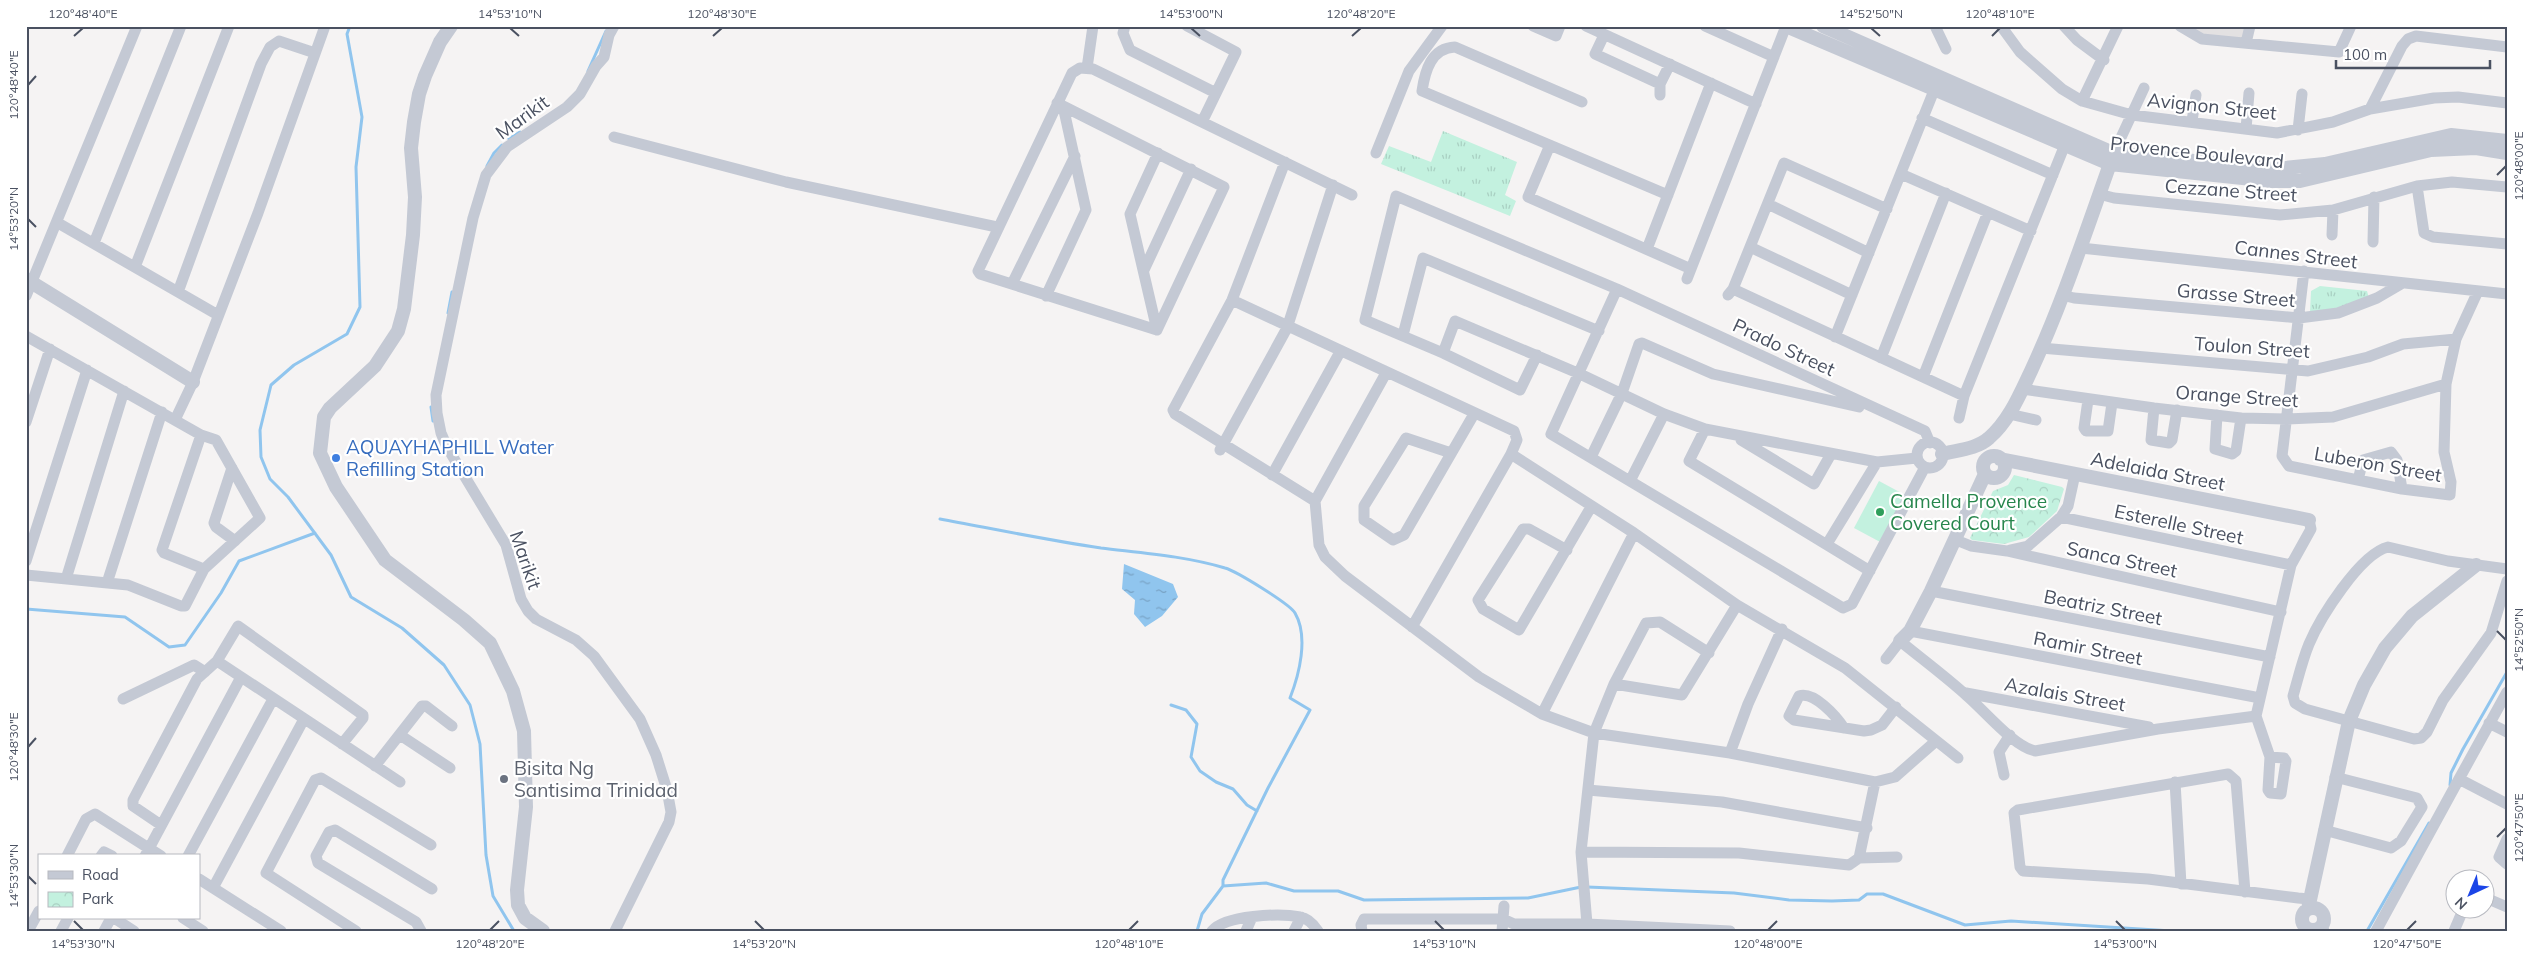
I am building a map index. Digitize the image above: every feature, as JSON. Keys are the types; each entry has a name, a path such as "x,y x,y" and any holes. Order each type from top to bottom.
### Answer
{"street":[{"path":"26,296 30,281 58,222 137,26"},
{"path":"94,243 181,26"},
{"path":"135,267 228,26"},
{"path":"174,420 193,382 325,26"},
{"path":"450,26 440,42 425,76 419,94 414,122 411,148 415,197 413,235 404,310 398,330 375,366 330,408 324,417 320,453 336,487 385,560 464,620 490,643 494,651 512,692 524,731 526,807 517,890 518,906 525,918 543,931"},
{"name":"Marikit","path":"614,26 609,35 604,57 596,66 580,94 567,107 507,147 486,175 473,218 436,395 440,434 506,545 521,600 528,612 536,619 576,640 594,656 620,689 640,719 656,755 666,790 670,812 669,822 615,931"},
{"path":"1087,68 1093,26"},
{"path":"1124,26 1126,42 1130,50 1216,93"},
{"path":"1187,26 1236,52 1202,122"},
{"path":"1376,152 1409,71 1442,26"},
{"path":"1532,26 1556,36"},
{"path":"1586,26 1756,104"},
{"path":"1705,26 1774,57"},
{"path":"1550,145 1528,198 1647,249 1689,274 1786,26"},
{"name":"Provence Boulevard","path":"1786,26 2064,147 2111,159 2271,181 2300,181 2431,150 2476,148 2507,152"},
{"name":"Provence Boulevard","path":"1823,26 1940,76 2111,159 2275,169 2325,164 2450,135 2507,141"},
{"path":"1935,26 1946,49"},
{"name":"Avignon Street","path":"2001,26 2020,52 2044,76 2082,101 2132,115 2277,133 2333,122 2370,109 2442,97 2507,103"},
{"path":"2064,26 2077,40 2104,60"},
{"path":"2082,101 2104,60 2118,26"},
{"path":"2180,26 2202,39 2339,52 2351,26"},
{"path":"2246,43 2250,26"},
{"path":"1604,35 1595,54 1660,90 1670,64"},
{"path":"2370,109 2402,46 2408,39 2416,36 2507,47"},
{"path":"178,292 261,64 270,47 278,41 316,53"},
{"path":"1582,102 1456,47 1441,50 1430,61 1422,91 1668,195"},
{"path":"1157,330 1046,296 980,274 978,271 997,227 1060,105 1072,73 1080,68 1087,68 1352,194"},
{"path":"1835,337 1940,76"},
{"path":"1647,249 1711,83"},
{"path":"1942,454 1981,444 1997,431 2009,414 2042,348 2081,248 2086,227 2111,159 2144,88"},
{"path":"2246,129 2249,93"},
{"path":"2298,130 2302,94"},
{"path":"2192,121 2196,95"},
{"path":"1060,105 1223,184 1224,188 1157,330"},
{"path":"1046,296 1086,210 1075,156 1060,105"},
{"path":"1922,118 2053,175"},
{"path":"614,137 786,182 997,227"},
{"path":"1959,418 1964,396 2064,147"},
{"path":"1157,330 1130,214 1158,153"},
{"path":"1012,284 1075,156"},
{"path":"1285,162 1232,300 1174,410 1175,414 1221,448 1272,475 1315,501"},
{"path":"1887,209 1784,163 1730,292 1835,337 1964,396"},
{"path":"1144,270 1191,168"},
{"path":"1902,174 2031,231"},
{"name":"Cezzane Street","path":"2099,194 2114,198 2280,215 2333,210 2417,186 2452,182 2507,187"},
{"path":"1221,448 1287,328 1333,185"},
{"path":"2417,186 2424,232 2433,237 2507,244"},
{"path":"1881,358 1946,193"},
{"name":"Prado Street","path":"1403,335 1365,320 1396,196 1617,289 1924,431 1930,443"},
{"path":"2373,242 2374,197"},
{"path":"1768,204 1869,253"},
{"path":"2332,235 2333,210"},
{"path":"1923,377 1988,212"},
{"path":"58,222 218,315"},
{"path":"1750,247 1852,295"},
{"name":"Cannes Street","path":"2081,248 2507,294"},
{"path":"1537,355 1520,390 1403,335 1423,258 1599,331"},
{"name":"Luberon Street","path":"2304,271 2282,456 2284,462 2289,466 2358,480 2450,495 2451,482 2444,452 2446,384 2456,339 2478,291"},
{"path":"30,281 193,382"},
{"name":"Grasse Street","path":"2062,295 2074,298 2299,318 2338,313 2377,298 2402,284"},
{"path":"1617,289 1580,374 1551,434 1843,608 1852,604 1925,467"},
{"path":"1232,300 1287,328 1514,431 1517,440 1511,454 1412,627"},
{"path":"1443,353 1455,320 1580,374 1664,414 1705,429 1877,462 1917,458"},
{"path":"26,336 174,420 216,440 260,518 204,569 185,606 128,585 26,575"},
{"name":"Toulon Street","path":"2042,348 2308,371 2333,367 2403,344 2456,339"},
{"path":"1592,457 1622,393 1639,344 1642,343 1713,374 1880,411"},
{"path":"26,422 50,349"},
{"path":"1272,475 1340,352"},
{"path":"26,561 86,370"},
{"path":"1386,373 1315,501 1319,545 1324,557 1345,576 1479,677 1542,714 1594,733 1730,753 1875,782 1895,778 1936,741"},
{"name":"Orange Street","path":"2022,389 2088,400 2241,418 2287,419 2333,416 2446,384"},
{"path":"66,579 124,391"},
{"path":"2088,400 2084,428 2086,431 2108,431 2112,403"},
{"path":"2154,408 2151,440 2169,443 2172,440 2177,410"},
{"path":"107,583 162,412"},
{"path":"1450,453 1406,438 1364,506 1364,520 1393,540 1399,539 1404,535 1474,414"},
{"path":"1630,481 1664,414"},
{"path":"2009,414 2036,420"},
{"path":"2217,415 2215,449 2232,454 2236,451 2241,418"},
{"path":"1705,429 1689,461 1870,571"},
{"path":"201,434 162,550 164,553 204,569"},
{"path":"1736,436 1814,484 1831,454"},
{"path":"1917,458 1922,446 1930,443 1938,446 1942,454 1937,466 1925,467"},
{"path":"1886,659 1905,636 1930,591 1956,540 1985,474 1995,478 2001,475 2004,465 1981,444"},
{"path":"2358,480 2363,460 2391,452 2397,460 2402,488"},
{"path":"1511,454 1634,533 1737,605 1782,629 1845,668 1958,758"},
{"path":"1917,458 1925,467"},
{"name":"Adelaida Street","path":"1995,458 2309,520"},
{"path":"1827,544 1877,462"},
{"path":"232,468 214,523 216,527 235,541"},
{"path":"2007,551 2028,546 2061,517 2068,506 2076,474"},
{"path":"1566,550 1529,529 1523,529 1478,600 1483,609 1519,630 1566,550 1591,507"},
{"name":"Esterelle Street","path":"2061,517 2291,565"},
{"path":"2270,757 2256,716 2291,565 2311,529 2309,520"},
{"path":"1542,714 1634,533"},
{"name":"Sanca Street","path":"1956,540 1971,546 2007,551 2281,612"},
{"path":"2507,569 2476,565 2388,547 2379,550 2345,584 2309,645 2293,696 2295,704 2305,709 2414,740 2421,738 2427,732 2443,700 2491,633 2507,581"},
{"path":"2308,904 2348,722 2364,685 2385,648 2412,616 2476,565"},
{"name":"Beatriz Street","path":"1930,591 2270,658"},
{"path":"1614,684 1682,694 1737,605"},
{"path":"1594,926 1584,893 1581,873 1581,852 1594,733 1614,684 1646,623 1652,621 1660,622 1709,653"},
{"path":"162,825 133,806 132,800 198,679 217,662 237,628 241,626 363,715 364,718 342,744"},
{"path":"1730,753 1748,704 1782,629"},
{"path":"1905,636 2010,735 2028,749 2035,750 2158,729 2256,716"},
{"name":"Ramir Street","path":"1905,636 2260,698"},
{"path":"217,662 400,782"},
{"path":"123,699 194,665 205,672"},
{"path":"68,854 86,819 95,814 147,852 241,677"},
{"path":"2376,931 2507,692"},
{"name":"Azalais Street","path":"1965,693 2158,729"},
{"path":"189,854 273,699"},
{"path":"375,766 424,706 452,726"},
{"path":"1844,728 1871,730 1882,725 1896,707"},
{"path":"213,888 304,719"},
{"path":"2489,724 2507,732"},
{"path":"400,735 450,768"},
{"path":"2004,775 1999,752 2010,735"},
{"path":"2245,892 2236,780 2228,774 2018,810 2013,818 2020,867 2023,871 2182,884 2245,892 2308,904 2320,911 2324,919 2317,929"},
{"path":"2324,830 2392,848 2401,841 2422,807 2417,798 2335,777"},
{"path":"356,931 266,873 315,780 321,778 431,845"},
{"path":"2459,779 2507,804"},
{"path":"1859,858 1867,828 1875,782"},
{"path":"2175,782 2182,884"},
{"path":"1588,790 1722,802 1867,828"},
{"path":"420,931 416,922 318,863 316,856 329,832 335,830 432,889"},
{"path":"2507,839 2500,857 2507,864"},
{"path":"1581,852 1739,853 1849,865 1859,858 1897,857"},
{"path":"200,880 281,931"},
{"path":"1502,925 1504,906"},
{"path":"28,931 38,913"},
{"path":"1246,931 1252,917"},
{"path":"1212,931 1218,925 1252,917 1301,917 1311,922 1318,931"},
{"path":"1294,931 1301,917"},
{"path":"104,931 111,920"},
{"path":"115,920 134,931"},
{"path":"186,920 203,931"},
{"path":"1362,931 1361,925 1364,920 1514,924 1546,928 1594,926 1730,931"}],"shaded area":[{"path":"2193,26 2246,26 2242,42 2191,36"}],"green space":[{"path":"1443,131 1517,162 1505,195 1516,201 1510,216 1381,164 1389,146 1431,162"},
{"path":"2320,286 2367,291 2369,298 2355,306 2310,312 2311,291"},
{"path":"2014,475 2062,487 2064,489 2057,511 2029,537 2004,544 1972,540 1970,538 1993,491 2008,485"},
{"name":"Camella Provence Covered Court","path":"1879,481 1907,496 1882,543 1854,528"}],"water":[{"path":"1124,564 1173,584 1178,597 1162,616 1145,627 1134,614 1135,600 1122,589"}],"waterway":[{"path":"350,26 347,34 362,117 356,167 360,307 347,334 294,365 271,385 260,430 261,457 270,479 288,497 331,555 351,597 402,628 444,665 470,705 480,744 486,855 493,896 514,931"},
{"path":"588,71 606,31"},
{"path":"509,139 520,132"},
{"path":"487,166 494,153 502,145"},
{"path":"448,313 452,292"},
{"path":"431,407 433,421"},
{"path":"940,519 1081,545 1163,555 1210,564 1231,570 1251,581 1284,603 1295,613 1299,623 1302,644 1297,678 1290,698 1310,710 1268,788 1223,880 1223,886"},
{"path":"26,609 125,617 169,647 185,645 221,593 239,561 315,533"},
{"path":"2450,785 2451,773 2463,749 2507,672"},
{"path":"1171,705 1186,710 1197,724 1191,757 1200,771 1216,782 1233,789 1247,805 1257,811"},
{"path":"2367,931 2429,823"},
{"path":"1197,931 1202,914 1223,886 1266,883 1294,891 1338,891 1364,900 1528,898 1581,887"},
{"path":"1587,887 1734,893 1789,900 1859,900 1867,894 1883,894 1965,925 2011,921 2172,931"}],"place":[{"name":"AQUAYHAPHILL Water Refilling Station","path":"336,458"},
{"name":"Camella Provence Covered Court","path":"1880,512"},
{"name":"Bisita Ng Santisima Trinidad","path":"504,779"}]}
